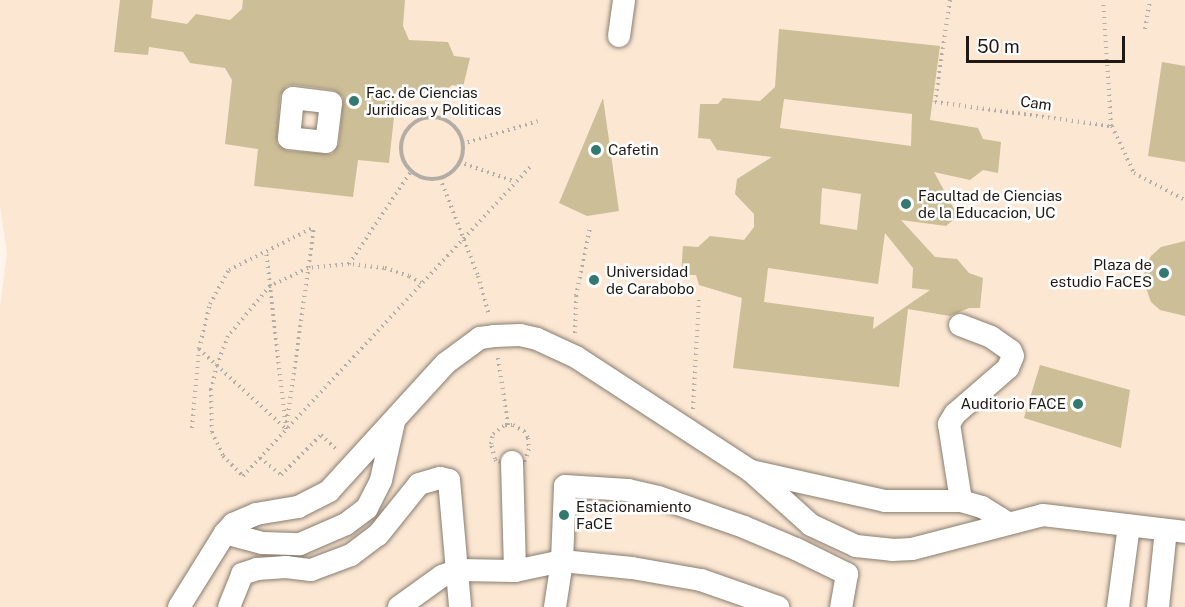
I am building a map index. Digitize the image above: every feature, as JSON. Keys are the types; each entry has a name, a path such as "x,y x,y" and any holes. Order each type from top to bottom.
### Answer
{"lane":[{"path":"619,36 624,0"},
{"path":"960,326 991,337 1011,351 1013,356 1008,368 955,414 949,424 961,501"},
{"path":"179,607 225,533 244,517 280,512 314,500 329,491 446,363 480,338 520,335 537,339 576,357 751,471 811,525 856,546 892,550 912,549 1043,515 1175,531 1158,607"},
{"path":"225,533 262,543 300,544 346,524 367,508 381,480 394,420"},
{"path":"512,462 515,571"},
{"path":"751,471 885,501 961,501 982,507 1008,523"},
{"path":"229,607 242,574 257,569 286,567 311,570 351,555 378,535 419,484 431,479 449,480 460,607"},
{"path":"555,607 562,561 565,486 628,490 680,503 744,526 847,574 841,607"},
{"path":"1118,607 1129,526"},
{"path":"399,607 442,576 458,570 515,571 562,561 632,568 701,580 778,607"}],"path":[{"name":"Cam","path":"950,0 935,102 1112,126"},
{"path":"1103,0 1112,126 1134,173 1185,200"},
{"path":"1145,29 1150,0"},
{"path":"434,116 451,122 462,136 462,144 463,154 455,169 440,178 422,177 407,167 401,151 404,134 416,121 434,116"},
{"path":"462,144 538,121"},
{"path":"459,162 516,182"},
{"path":"421,283 409,276 384,268 349,264 308,268 270,286 228,336 217,365 211,389 212,432 223,456 243,476 532,164"},
{"path":"349,264 412,170"},
{"path":"440,178 478,276 494,336 508,425"},
{"path":"192,428 199,349 210,304 229,270 314,227 286,429"},
{"path":"576,357 576,296 590,228"},
{"path":"266,251 286,429"},
{"path":"692,432 699,299"},
{"path":"199,349 286,429"},
{"path":"260,458 281,475 321,435 353,465"}],"shaded area":[{"name":"Universidad de Carabobo","path":"0,0 1185,0 1185,607 0,607 0,307 7,253 0,206"}],"building":[{"name":"Fac. de Ciencias Juridicas y Politicas","path":"120,0 153,0 151,18 187,24 196,14 230,20 242,9 243,0 405,0 403,26 409,40 448,42 454,56 470,58 463,87 452,85 441,95 397,89 389,163 358,160 353,197 254,186 258,149 225,144 232,80 225,68 190,63 183,52 149,47 148,55 114,52","holes":["287,86 333,90 343,97 339,144 332,154 288,151 277,144 280,96"]},
{"name":"Facultad de Ciencias de la Educacion, UC","path":"779,29 940,46 930,120 978,128 983,139 1001,142 998,173 983,170 970,180 934,172 958,216 946,226 901,220 935,257 957,259 969,273 983,278 980,308 969,308 950,316 908,309 899,387 733,368 742,298 699,285 696,275 681,275 683,246 698,247 710,236 744,240 754,227 754,214 735,194 737,179 772,157 717,150 710,139 698,138 700,104 718,104 723,98 760,101 775,87","holes":["784,99 912,114 911,146 780,128","822,188 861,194 857,230 820,224","885,233 913,268 912,288 930,290 873,329 874,317 764,302 768,268 878,284"]},
{"path":"1162,62 1185,66 1185,162 1148,156"},
{"name":"Cafetin","path":"603,98 619,211 587,216 559,203"},
{"name":"Plaza de estudio FaCES","path":"1185,241 1185,316 1160,310 1151,302 1143,280 1145,267 1151,256 1161,247"},
{"name":"Auditorio FACE","path":"1040,365 1130,390 1121,448 1024,418"}],"place":[{"name":"Fac. de Ciencias Juridicas y Politicas","path":"354,101"},
{"name":"Cafetin","path":"596,150"},
{"name":"Facultad de Ciencias de la Educacion, UC","path":"906,204"},
{"name":"Plaza de estudio FaCES","path":"1164,273"},
{"name":"Universidad de Carabobo","path":"594,280"},
{"name":"Auditorio FACE","path":"1078,404"},
{"name":"Estacionamiento FaCE","path":"564,515"}]}
